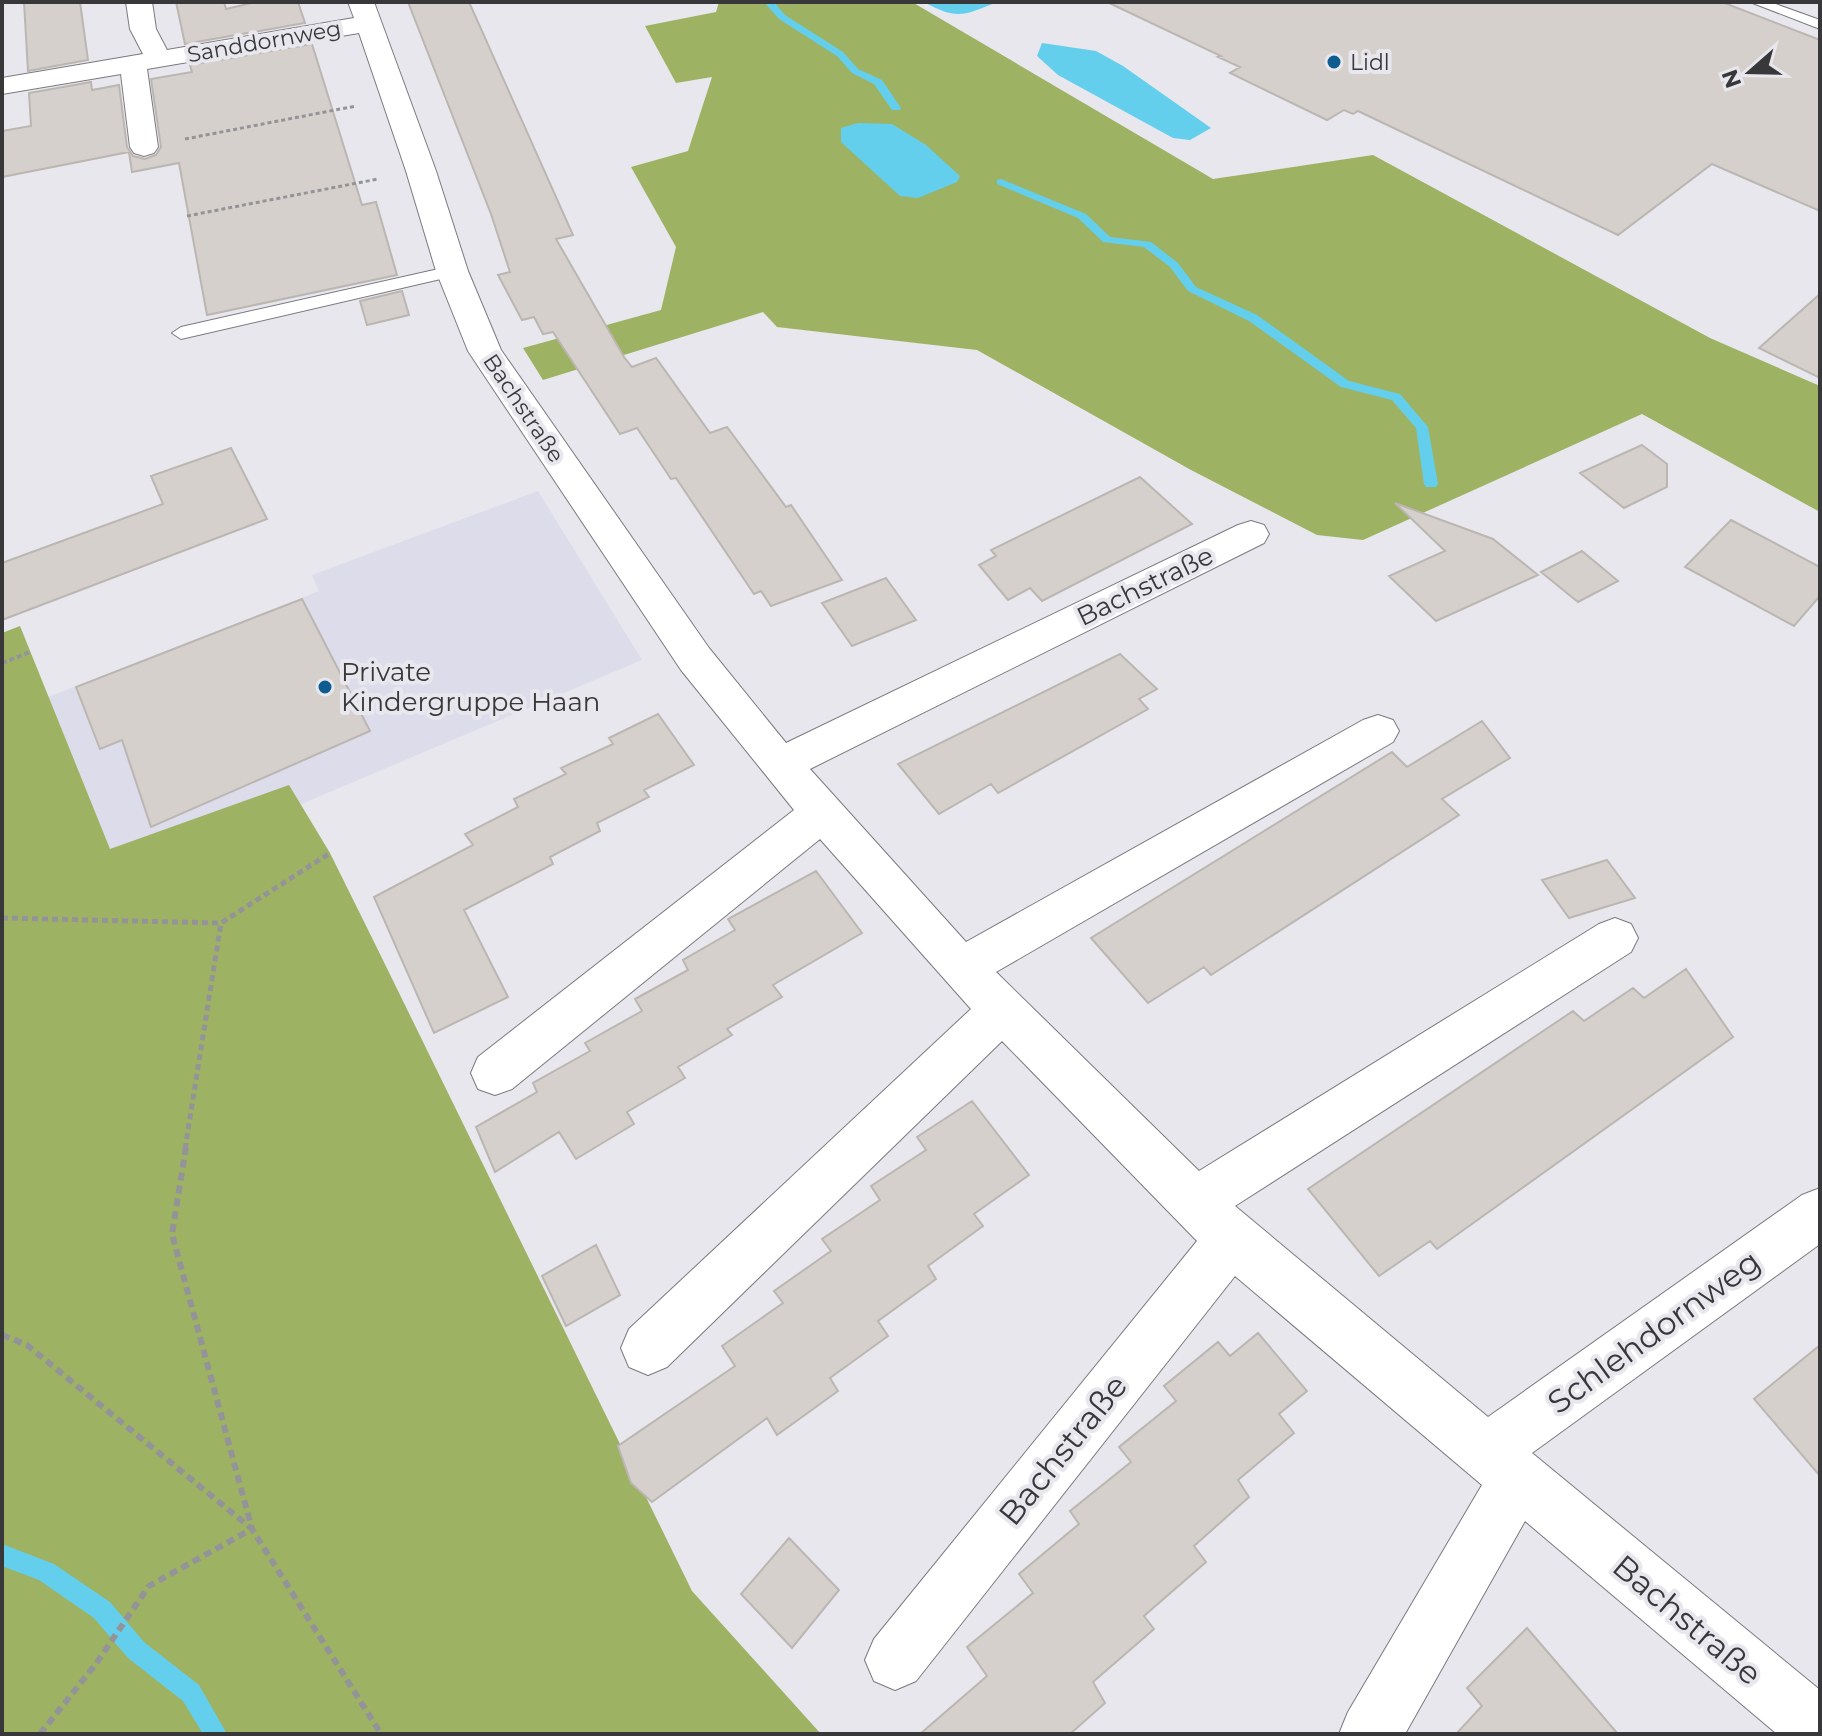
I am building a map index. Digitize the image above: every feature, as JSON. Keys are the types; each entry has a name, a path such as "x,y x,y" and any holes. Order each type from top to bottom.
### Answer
{"street":[{"name":"Sanddornweg","path":"139,2 146,61 144,147"},
{"name":"Sanddornweg","path":"2,86 146,61 365,13"},
{"name":"Bachstraße","path":"365,13 421,171 452,271 485,351 695,659 780,765 961,968 1213,1221 1820,1730"},
{"name":"Bachstraße","path":"780,765 1251,534"},
{"path":"961,968 1378,731"},
{"path":"495,1073 822,813"},
{"name":"Bachstraße","path":"895,1660 1213,1221 1615,938"},
{"path":"648,1348 1002,1010"},
{"name":"Schlehdornweg","path":"1502,1465 1820,1213"},
{"path":"1370,1734 1502,1465"}],"lane":[{"path":"1757,2 1820,25"},
{"path":"181,333 452,271"}],"path":[{"path":"144,147 396,98"},
{"path":"187,216 421,171"},
{"path":"2,663 30,652"},
{"path":"2,918 221,923 330,853"},
{"path":"221,923 172,1234 252,1529 381,1734"},
{"path":"2,1335 27,1345 252,1529"},
{"path":"40,1734 95,1665 149,1586 252,1529"}],"shaded area":[{"name":"Private Kindergruppe Haan","path":"538,491 642,660 48,911 2,715 319,591 312,575"}],"green space":[{"path":"719,2 912,2 1213,179 1373,155 1710,338 1820,386 1820,512 1642,414 1363,540 1317,535 1191,470 977,350 777,327 763,312 543,380 523,348 661,310 676,247 631,167 688,151 712,77 676,83 645,26 716,12"},
{"path":"20,626 110,849 289,785 330,853 692,1591 821,1734 2,1734 2,633"}],"water":[{"path":"924,2 997,2 953,14"},
{"path":"1042,43 1096,51 1123,66 1211,128 1190,140 1173,138 1058,75 1037,56"},
{"path":"858,123 892,124 926,145 960,176 957,182 918,198 900,196 841,142 841,128"}],"building":[{"path":"24,2 80,2 88,60 28,71"},
{"path":"176,2 224,2 226,9 256,2 298,2 305,23 185,44"},
{"path":"408,2 469,2 573,235 556,239 624,357 632,367 656,358 710,433 727,427 786,507 791,505 842,580 771,606 761,591 754,594 676,478 671,479 637,428 620,434 553,332 543,334 534,317 522,320 498,275 510,272 491,214"},
{"path":"1107,2 1722,2 1820,40 1820,211 1712,164 1618,235 1358,111 1353,114 1344,110 1327,120 1230,73 1240,67 1218,57 1221,56"},
{"path":"312,44 362,205 376,202 397,275 207,315 179,163 132,172 129,152 2,177 2,131 31,126 29,93 91,82 92,90 119,85 127,147 133,156 145,159 156,155 161,147 151,79 192,72 190,65"},
{"path":"402,291 409,315 367,325 360,301"},
{"path":"1820,294 1820,378 1759,348"},
{"path":"1642,445 1667,464 1667,487 1624,508 1580,473"},
{"path":"231,448 267,519 2,620 2,563 163,504 151,476"},
{"path":"1140,477 1192,524 1042,601 1030,588 1008,600 979,565 996,556 991,550"},
{"path":"1395,503 1493,539 1538,575 1436,621 1389,576 1445,551"},
{"path":"1731,520 1820,567 1820,596 1794,626 1685,567"},
{"path":"1582,551 1618,581 1578,602 1541,572"},
{"path":"886,578 916,620 852,646 822,603"},
{"path":"302,599 370,731 151,827 122,740 100,749 76,687"},
{"path":"1120,654 1157,689 1139,699 1148,709 998,793 991,784 939,814 898,764"},
{"path":"658,714 694,765 644,790 649,797 597,823 600,831 550,857 553,864 464,910 508,997 434,1033 374,897 473,845 465,834 518,807 514,799 566,774 561,768 613,744 609,738"},
{"path":"1482,721 1510,758 1442,799 1459,815 1211,975 1204,967 1148,1003 1091,938 1392,752 1407,767"},
{"path":"1607,860 1635,898 1569,918 1542,880"},
{"path":"816,871 862,933 773,985 782,997 727,1029 732,1035 678,1067 685,1078 627,1112 634,1124 576,1159 559,1132 495,1172 476,1127 537,1092 533,1083 590,1051 585,1043 642,1011 635,999 688,970 683,960 735,930 728,919"},
{"path":"1686,969 1733,1037 1437,1249 1430,1241 1379,1276 1308,1189 1573,1011 1584,1021 1633,988 1644,998"},
{"path":"972,1101 1029,1175 974,1214 983,1226 928,1266 936,1279 878,1321 888,1336 830,1378 838,1391 777,1435 767,1418 652,1502 631,1483 618,1446 735,1366 722,1346 783,1303 774,1291 831,1251 822,1239 880,1200 871,1186 926,1150 917,1137"},
{"path":"596,1245 620,1295 566,1326 542,1276"},
{"path":"1258,1333 1307,1391 1279,1414 1294,1433 1238,1480 1249,1497 1194,1546 1206,1562 1144,1616 1154,1629 1093,1682 1105,1703 1070,1734 920,1734 987,1676 967,1647 1033,1593 1019,1574 1079,1524 1070,1511 1131,1462 1119,1447 1176,1401 1164,1386 1218,1342 1230,1356"},
{"path":"1820,1345 1820,1476 1754,1399"},
{"path":"789,1538 839,1590 792,1648 741,1594"},
{"path":"1527,1628 1618,1734 1456,1734 1482,1706 1467,1688"}],"waterway":[{"path":"769,2 782,17 840,54 855,71 878,82 896,108"},
{"path":"1001,182 1082,216 1107,240 1147,244 1174,265 1192,289 1253,318 1345,384 1396,397 1422,427 1431,484"},
{"path":"2,1555 46,1572 102,1610 136,1650 191,1693 216,1734"}],"place":[{"name":"Lidl","path":"1334,62"},
{"name":"Private Kindergruppe Haan","path":"325,687"}]}
